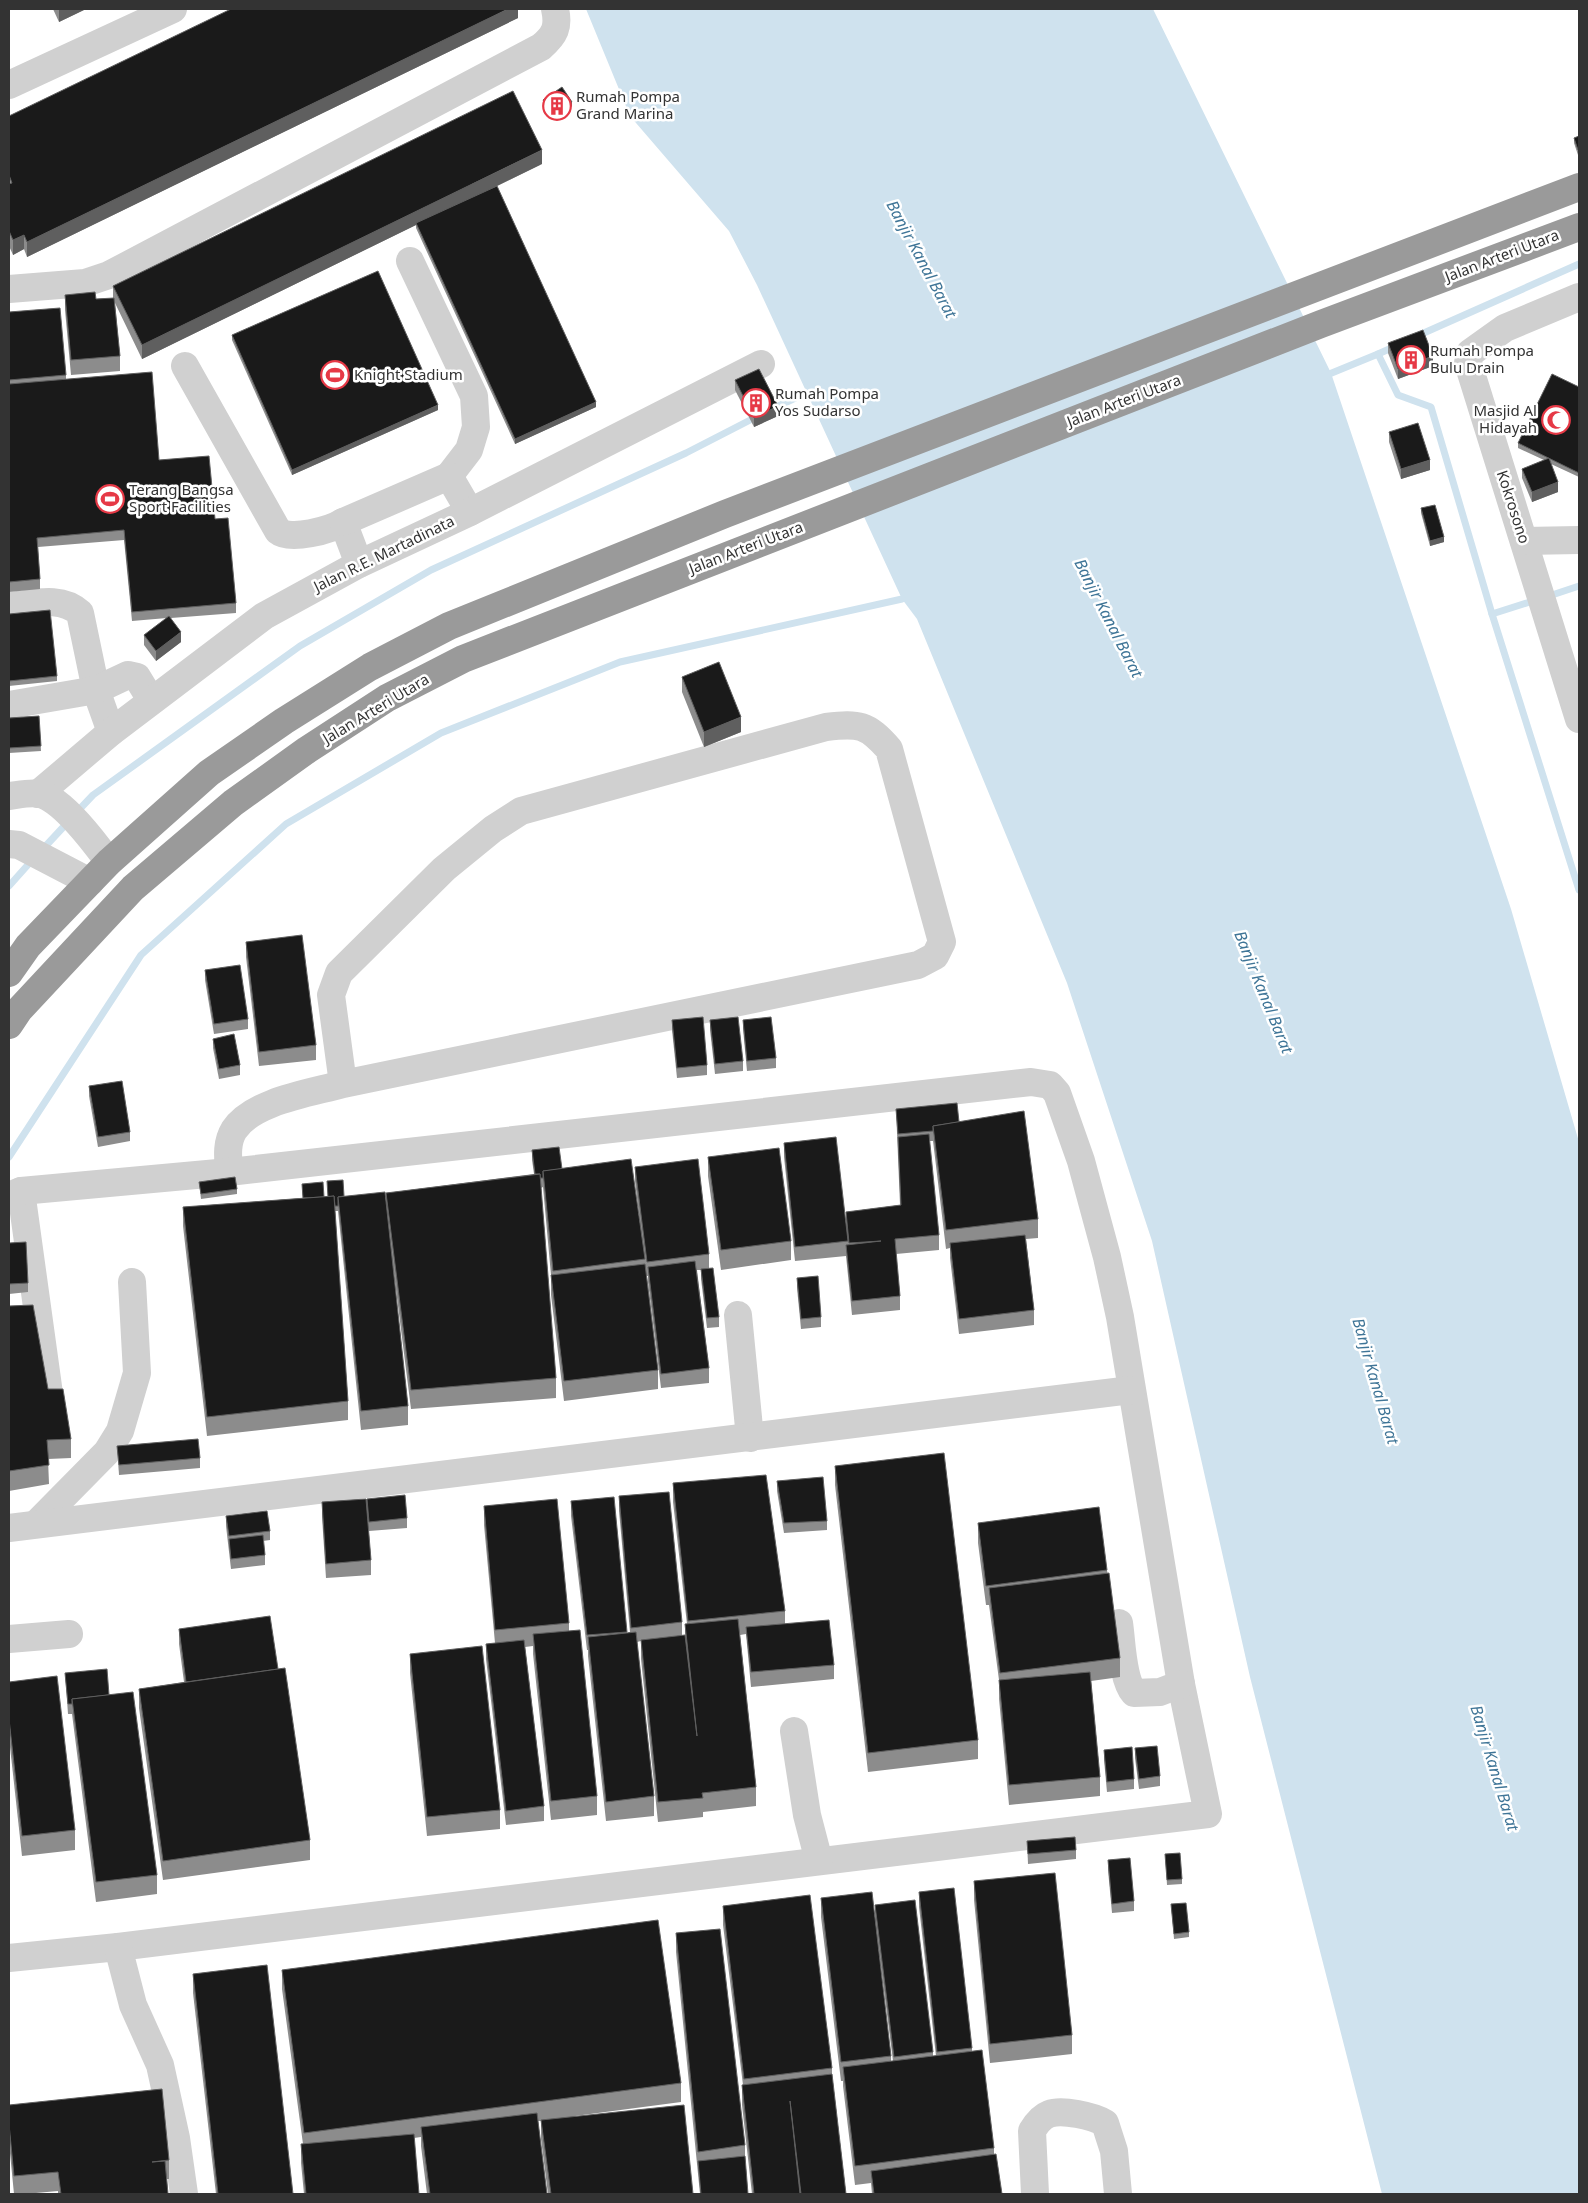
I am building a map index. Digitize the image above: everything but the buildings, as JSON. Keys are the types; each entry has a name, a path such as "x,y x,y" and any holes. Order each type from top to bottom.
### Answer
{"highway":[{"path":"9,973 28,946 109,862 209,773 284,721 370,667 449,626 725,514 1579,187"},
{"name":"Jalan Arteri Utara","path":"9,1025 19,1010 133,888 233,803 307,750 387,698 462,659 1321,324 1579,227"}],"street":[{"path":"9,84 173,9"},
{"path":"9,289 84,283 109,275 541,47 552,38 556,30 558,21 555,9"},
{"path":"185,366 278,531 286,535 326,531 449,476 469,450 476,427 474,396 410,261"},
{"name":"Kokrosono","path":"1579,297 1505,328 1470,353 1468,363 1579,719"},
{"name":"Jalan R.E. Martadinata","path":"38,794 151,700 264,616 359,564 470,512 761,364"},
{"path":"449,476 470,512"},
{"path":"343,522 359,564"},
{"path":"1524,541 1579,540"},
{"path":"9,606 62,602 72,605 80,613 96,690 111,732"},
{"path":"9,705 96,690 128,675 133,675 140,681 151,700"},
{"path":"229,1172 228,1149 233,1131 248,1115 267,1106 342,1084 918,965 934,956 942,942 889,749 873,732 851,724 826,728 521,811 492,829 444,869 339,973 331,995 342,1084"},
{"path":"9,796 38,794 50,798 91,839 109,862"},
{"path":"14,845 51,860 90,882"},
{"path":"9,1958 118,1947 1208,1814 1181,1684 1107,1256 1081,1161 1057,1093 1050,1085 1041,1082 15,1194 50,1401"},
{"path":"36,1524 107,1452 120,1431 137,1373 132,1282"},
{"path":"738,1316 750,1438"},
{"path":"9,1528 1131,1390"},
{"path":"1119,1623 1126,1677 1129,1688 1134,1693 1160,1692 1181,1684"},
{"path":"9,1639 69,1634"},
{"path":"794,1731 807,1815 819,1861"},
{"path":"118,1947 133,2005 160,2065 176,2138 184,2194"},
{"path":"1035,2194 1032,2131 1038,2122 1050,2114 1060,2113 1097,2118 1105,2123 1114,2151 1118,2194"}],"water":[{"name":"Banjir Kanal Barat","path":"586,9 1153,9 1331,373 1511,909 1579,1142 1579,2194 1382,2194 1250,1677 1152,1241 1067,983 917,619 902,599 757,285 729,231 630,116"}],"waterway":[{"path":"1417,336 1579,264"},
{"path":"1378,354 1396,346"},
{"path":"1322,377 1378,354 1398,395 1431,407 1492,614 1579,890"},
{"path":"770,410 810,391 811,386"},
{"path":"75,814 93,795 300,646 431,570 686,453 758,416"},
{"path":"1546,597 1579,586"},
{"path":"9,1157 141,955 286,824 441,733 620,662 902,599"},
{"path":"1492,614 1536,600"},
{"path":"41,851 68,822"},
{"path":"9,886 34,858"}],"place":[{"name":"Rumah Pompa Grand Marina","path":"557,106"},
{"name":"Rumah Pompa Bulu Drain","path":"1411,360"},
{"name":"Knight Stadium","path":"335,375"},
{"name":"Rumah Pompa Yos Sudarso","path":"756,403"},
{"name":"Masjid Al Hidayah","path":"1556,420"},
{"name":"Terang Bangsa Sport Facilities","path":"110,499"}]}
